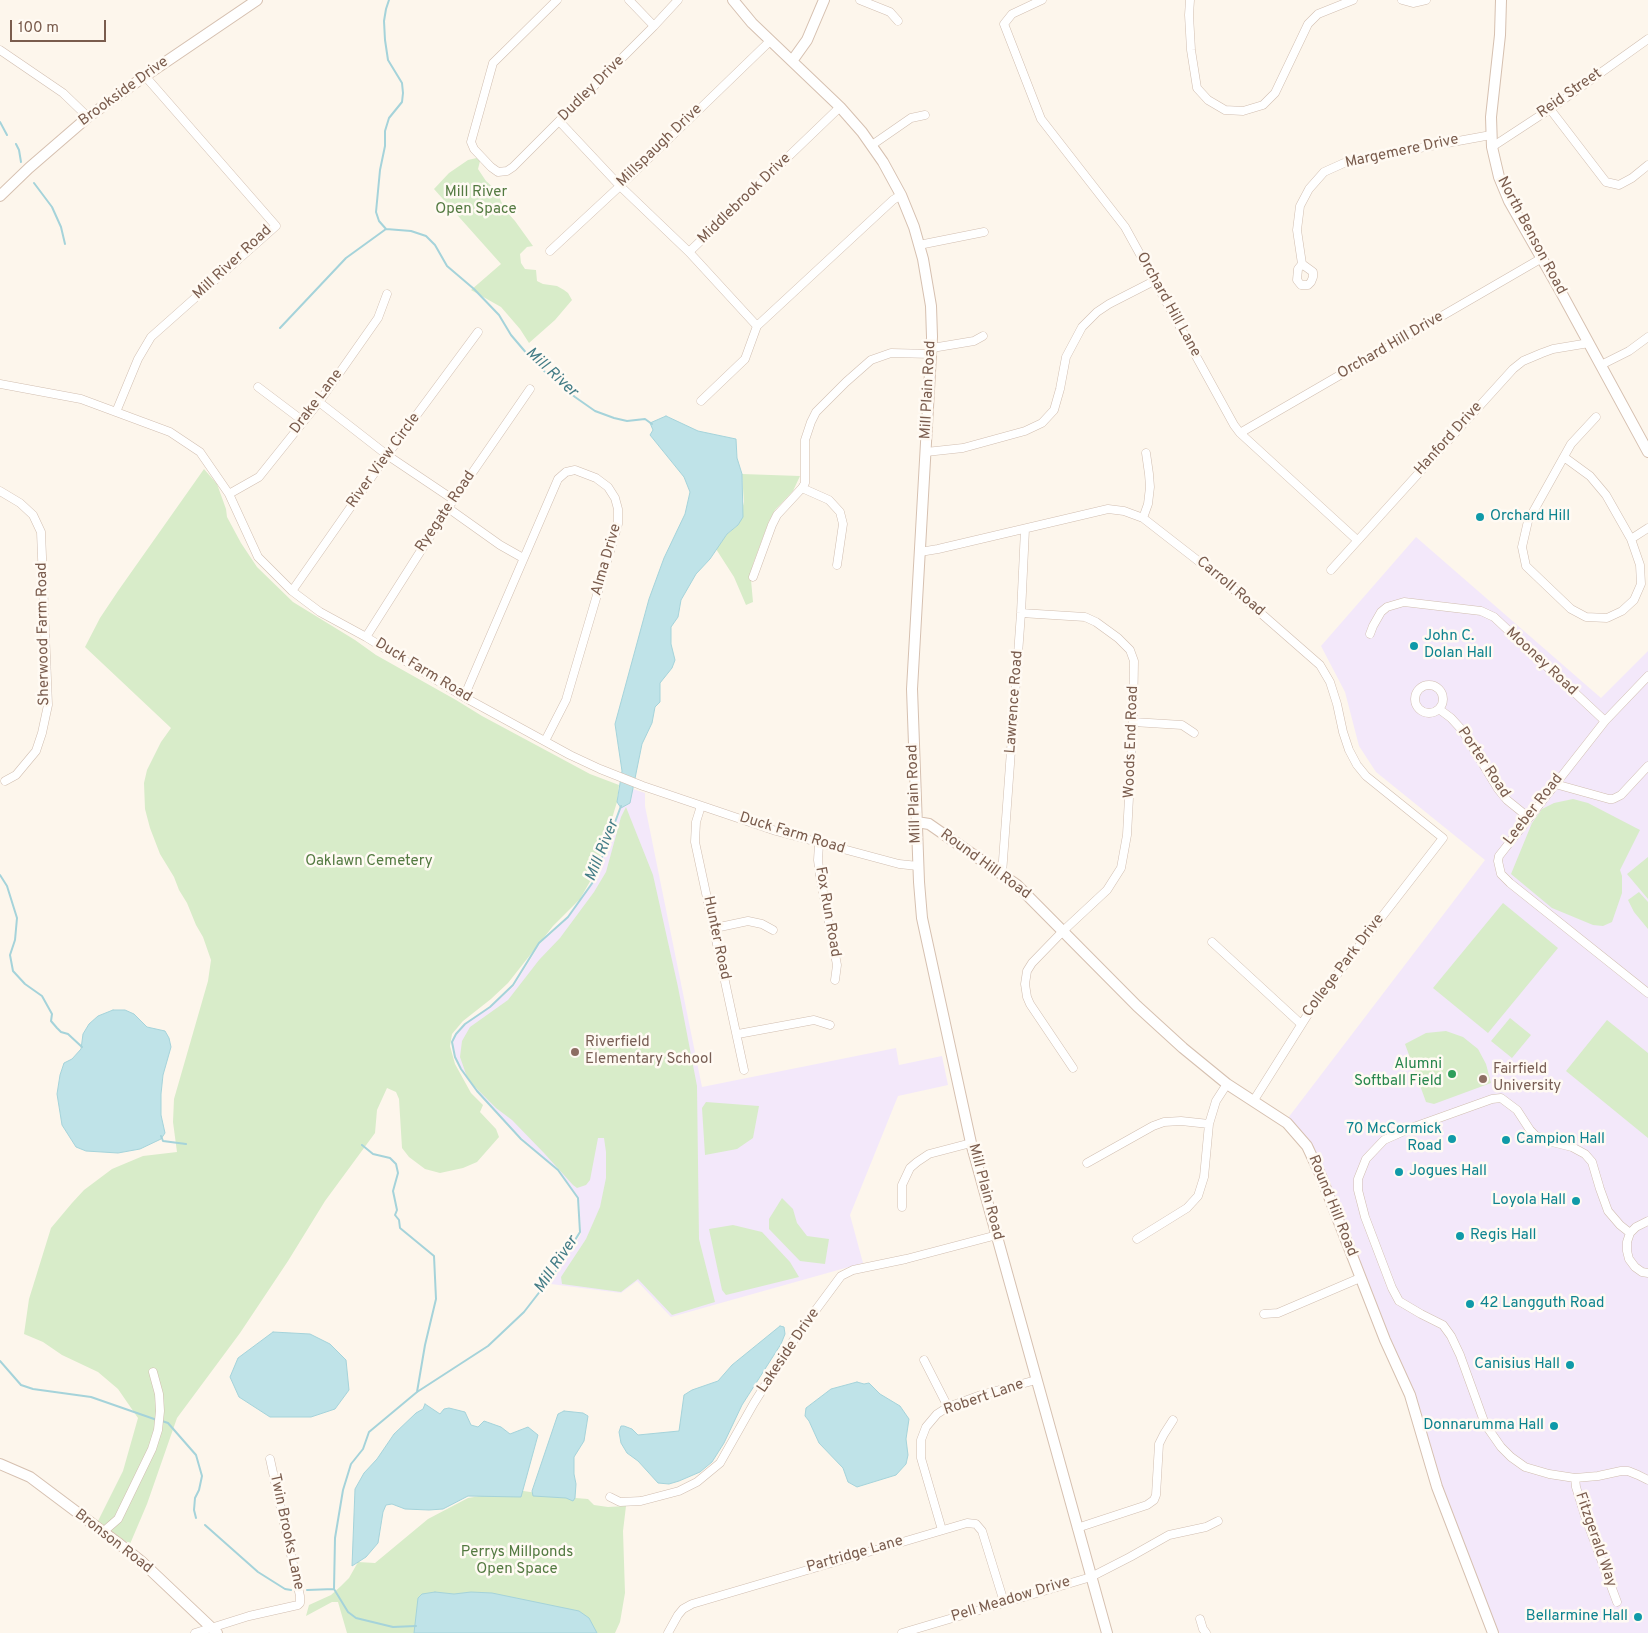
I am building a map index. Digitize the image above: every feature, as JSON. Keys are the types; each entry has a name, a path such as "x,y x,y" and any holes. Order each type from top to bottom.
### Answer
{"main road":[{"name":"Brookside Drive","path":"0,196 88,117 144,76 257,0"},
{"name":"Mill Plain Road","path":"733,0 752,23 840,107 872,145 901,195 914,227 926,273 931,306 932,351 912,689 920,900 925,936 972,1143 1107,1633"},
{"path":"792,61 807,40 824,0"},
{"name":"North Benson Road","path":"1500,0 1491,135 1496,168 1501,184 1648,452"},
{"name":"Round Hill Road","path":"917,822 929,824 1026,892 1137,1006 1183,1048 1227,1084 1287,1123 1307,1146 1322,1176 1360,1278 1410,1395 1437,1487 1493,1633"},
{"name":"Bronson Road","path":"0,1464 30,1477 142,1562 214,1630"}],"street":[{"name":"Dudley Drive","path":"557,0 493,63 471,142 474,149 490,168 502,172 513,167 678,0"},
{"path":"630,0 654,26"},
{"path":"860,0 890,12 898,21"},
{"name":"Orchard Hill Lane","path":"1042,0 1012,14 1004,24 1041,119 1125,226 1240,433 1357,540"},
{"path":"1190,0 1191,50 1197,88 1208,100 1225,110 1244,112 1263,105 1275,93 1308,24 1318,14 1353,0"},
{"path":"1402,0 1414,2 1426,0"},
{"name":"Reid Street","path":"1492,147 1648,39"},
{"name":"Millspaugh Drive","path":"550,251 770,41"},
{"path":"0,50 63,92 88,117"},
{"name":"Mill River Road","path":"116,412 138,359 151,337 276,226 144,76"},
{"name":"Middlebrook Drive","path":"757,326 689,252 840,107"},
{"path":"1550,108 1606,182 1618,184 1632,178 1648,165"},
{"path":"872,145 911,118 925,115"},
{"path":"560,121 620,186 689,252"},
{"name":"Margemere Drive","path":"1302,264 1297,230 1300,206 1309,190 1324,172 1354,160 1491,135"},
{"path":"701,401 745,359 757,326 893,200 901,195"},
{"path":"919,245 984,232"},
{"name":"Orchard Hill Drive","path":"1240,433 1542,258"},
{"path":"926,452 963,448 1025,431 1042,424 1054,410 1066,357 1082,327 1097,312 1109,304 1154,281"},
{"name":"Drake Lane","path":"229,494 259,477 303,422 378,318 387,294"},
{"name":"River View Circle","path":"292,592 387,454 478,332"},
{"path":"753,577 777,515 802,488 806,472 806,440 811,422 822,405 864,365 878,356 932,351 974,341 983,336"},
{"path":"1601,365 1629,351 1648,337"},
{"name":"Hanford Drive","path":"1331,570 1513,368 1523,361 1553,349 1589,343"},
{"name":"Duck Farm Road","path":"0,384 80,399 170,432 200,452 229,494 258,557 292,592 320,612 366,637 464,697 545,741 611,774 701,806 819,844 898,864 918,866"},
{"path":"258,387 303,422"},
{"name":"Ryegate Road","path":"366,637 448,508 530,389"},
{"path":"318,402 387,454 454,500"},
{"path":"1564,457 1590,476 1606,496 1631,538 1640,564 1641,584 1634,600 1622,611 1607,618 1586,617 1571,609 1526,566 1522,547 1528,521 1571,444 1596,417"},
{"path":"1144,518 1150,487 1146,453"},
{"name":"Alma Drive","path":"464,697 523,558 562,475 571,470 579,470 596,478 610,490 617,504 618,524 566,700 545,741"},
{"path":"802,488 828,500 840,512 843,524 837,565"},
{"name":"Sherwood Farm Road","path":"0,491 20,502 33,515 41,532 48,689 48,705 36,751 16,775 5,780"},
{"path":"448,508 500,545 523,558"},
{"name":"Carroll Road","path":"920,552 1108,509 1124,511 1144,518 1224,581 1320,665 1330,682 1337,704 1342,732 1348,750 1357,765 1366,776 1444,838"},
{"path":"1631,538 1648,528"},
{"name":"Lawrence Road","path":"1002,874 1021,613 1025,529"},
{"name":"Mooney Road","path":"1370,634 1381,612 1387,607 1404,602 1481,611 1494,617 1605,721"},
{"name":"Woods End Road","path":"1021,613 1085,617 1096,622 1118,638 1130,650 1134,661 1127,834 1121,868 1108,890 1063,931 1032,963 1027,971 1025,990 1030,1004 1073,1068"},
{"name":"Leeber Road","path":"1648,676 1605,721 1498,856 1499,870 1510,883 1648,993"},
{"name":"Porter Road","path":"1439,709 1462,730 1498,789 1507,800 1528,818"},
{"path":"1133,722 1182,725 1194,733"},
{"path":"1555,784 1613,799 1621,795 1648,766"},
{"name":"Hunter Road","path":"701,806 696,822 695,842 738,1034 744,1070"},
{"name":"College Park Drive","path":"1254,1100 1314,1003 1444,838"},
{"name":"Fox Run Road","path":"819,844 820,876 837,965 835,980"},
{"path":"715,928 748,921 762,924 773,930"},
{"path":"1212,942 1301,1024"},
{"path":"738,1034 814,1020 830,1025"},
{"path":"1137,1239 1187,1208 1198,1196 1204,1177 1208,1124 1216,1101 1227,1084"},
{"path":"1630,1233 1608,1211 1592,1162 1586,1154 1572,1147 1536,1136 1517,1110 1501,1098 1492,1098 1384,1140 1366,1159 1358,1179 1358,1190 1364,1217 1392,1288 1400,1301 1444,1324 1460,1355 1485,1424 1511,1457 1524,1467 1575,1478 1598,1476 1620,1471 1638,1475 1648,1480"},
{"path":"1087,1163 1153,1126 1164,1122 1181,1121 1208,1124"},
{"path":"902,1207 902,1185 910,1168 929,1154 972,1143"},
{"path":"1648,1222 1636,1227 1630,1233 1627,1242 1629,1259 1635,1267 1642,1272 1648,1273"},
{"name":"Lakeside Drive","path":"610,1497 620,1502 641,1501 678,1491 697,1482 720,1462 754,1403 796,1338 841,1276 853,1270 906,1259 996,1234"},
{"path":"1264,1314 1278,1313 1360,1278"},
{"path":"924,1360 948,1407"},
{"path":"107,1535 118,1519 152,1449 159,1416 159,1394 153,1372"},
{"name":"Robert Lane","path":"942,1530 921,1458 920,1446 923,1435 931,1420 948,1407 1036,1380"},
{"path":"1078,1528 1147,1505 1154,1500 1156,1495 1159,1444 1173,1420"},
{"name":"Twin Brooks Lane","path":"214,1630 250,1616 300,1603 299,1587 270,1459"},
{"name":"Fitzgerald Way","path":"1575,1478 1585,1516 1617,1602"},
{"name":"Pell Meadow Drive","path":"902,1633 922,1630 1004,1602 1091,1577 1169,1535 1206,1527 1218,1521"},
{"name":"Partridge Lane","path":"668,1633 678,1615 692,1604 967,1523 979,1526 984,1535 1004,1602"},
{"path":"1200,1619 1206,1633"},
{"path":"195,1633 214,1630"}],"shaded area":[{"name":"Fairfield University","path":"1416,537 1601,698 1648,651 1648,1633 1497,1633 1439,1478 1420,1408 1361,1274 1322,1164 1311,1142 1288,1118 1485,860 1376,772 1359,746 1345,692 1321,646"},
{"name":"Riverfield Elementary School","path":"627,787 645,793 645,806 702,1087 896,1048 899,1065 942,1056 948,1085 898,1096 850,1215 863,1263 671,1317 637,1281 621,1293 551,1284 581,1234 579,1198 558,1170 522,1138 477,1091 456,1058 453,1043 456,1034 465,1024 491,1007 514,986 540,944 569,917 593,882 627,793"}],"green space":[{"name":"Mill River Open Space","path":"481,157 478,169 486,181 495,189 506,211 533,246 527,247 520,254 521,263 525,269 536,270 537,281 557,286 568,293 572,300 555,320 529,343 501,307 471,290 501,264 434,189 449,173 468,160"},
{"name":"Oaklawn Cemetery","path":"204,469 217,484 227,517 257,567 293,602 376,655 482,716 590,774 619,785 617,802 596,871 580,899 553,926 508,983 463,1021 452,1034 450,1046 455,1064 471,1093 483,1105 480,1112 496,1129 499,1137 477,1162 463,1168 440,1173 425,1169 409,1157 402,1148 399,1099 396,1092 387,1088 377,1110 375,1133 325,1201 240,1333 177,1418 147,1504 130,1544 97,1523 123,1471 138,1418 118,1389 98,1372 62,1355 43,1342 24,1334 29,1299 51,1228 72,1203 84,1190 112,1169 143,1156 177,1152 173,1122 174,1099 208,981 211,960 203,937 187,903 160,854 145,809 144,783 147,770 161,742 171,728 85,647 100,618 118,591"},
{"path":"742,474 800,476 793,491 775,510 769,521 753,564 751,580 753,602 746,605 734,577 716,549 727,534 738,525 744,502"},
{"path":"1573,799 1588,803 1640,830 1620,870 1622,893 1612,922 1603,926 1593,925 1552,908 1511,874 1532,823 1542,809 1554,803"},
{"path":"626,807 653,875 678,987 697,1086 699,1239 715,1302 672,1315 638,1279 621,1292 562,1284 561,1277 586,1239 600,1207 606,1178 604,1138 598,1138 590,1180 586,1185 577,1188 512,1120 496,1108 474,1086 467,1077 460,1057 462,1041 470,1027 508,1000 539,960 560,938 594,892 606,872 621,817"},
{"path":"1648,857 1648,899 1627,874"},
{"path":"1639,892 1648,902 1648,929 1634,912 1628,900"},
{"path":"1503,903 1558,948 1488,1033 1433,988"},
{"path":"1510,1018 1531,1035 1512,1058 1491,1041"},
{"path":"1607,1020 1648,1053 1648,1138 1566,1071"},
{"name":"Alumni Softball Field","path":"1446,1031 1463,1037 1478,1049 1486,1064 1491,1083 1434,1104 1426,1102 1405,1044 1426,1033"},
{"path":"706,1102 759,1106 753,1138 737,1149 705,1155 702,1108"},
{"path":"782,1198 793,1209 797,1223 807,1236 829,1239 825,1264 800,1261 769,1229 769,1219"},
{"path":"733,1225 762,1232 790,1262 799,1277 726,1295 722,1290 709,1229"},
{"name":"Perrys Millponds Open Space","path":"517,1490 588,1499 594,1505 608,1507 626,1506 623,1531 625,1593 620,1622 615,1633 347,1633 338,1602 332,1602 306,1616 309,1605 331,1595 349,1578 358,1562 375,1563 428,1519 468,1498"}],"water":[{"path":"666,416 698,431 736,439 737,458 742,474 743,517 738,525 727,534 710,559 696,574 681,600 678,617 671,627 671,644 675,660 672,668 660,683 660,702 655,707 652,723 642,744 630,803 621,808 617,802 622,771 615,724 649,599 664,558 685,514 690,492 684,477 650,435 653,430 650,423"},
{"path":"113,1010 125,1010 134,1014 147,1027 165,1031 169,1038 171,1047 163,1075 161,1094 161,1115 165,1133 161,1139 140,1149 118,1153 86,1151 76,1147 62,1125 57,1094 60,1075 64,1063 72,1059 81,1049 83,1034 89,1024 98,1016"},
{"path":"780,1326 784,1327 785,1334 781,1344 742,1405 724,1443 712,1462 700,1472 669,1484 658,1483 638,1461 627,1453 621,1443 619,1432 621,1426 632,1429 638,1435 679,1431 684,1395 692,1390 718,1381 732,1365"},
{"path":"273,1332 310,1334 330,1344 346,1360 349,1390 335,1409 311,1417 270,1417 239,1397 230,1377 238,1358"},
{"path":"857,1382 869,1383 880,1394 900,1406 909,1419 906,1439 908,1455 906,1464 896,1475 857,1487 848,1482 843,1468 819,1443 805,1416 806,1408 831,1389"},
{"path":"425,1404 440,1414 444,1409 449,1408 465,1412 471,1425 478,1427 484,1421 501,1427 510,1434 528,1427 538,1435 521,1497 468,1496 443,1509 429,1510 405,1509 392,1504 386,1505 378,1543 366,1557 352,1566 355,1489 364,1473 377,1459 394,1434 416,1413 423,1409"},
{"path":"564,1411 583,1413 588,1416 584,1441 574,1457 575,1498 573,1501 566,1498 533,1496 532,1491 558,1414"},
{"path":"435,1592 454,1594 471,1592 492,1593 579,1611 589,1618 597,1633 414,1633 418,1598 422,1594"}],"waterway":[{"name":"Mill River","path":"389,0 384,21 388,60 402,83 403,93 402,102 389,118 385,131 385,146 380,170 376,212 379,221 386,229 411,231 426,236 435,245 447,266 474,289 499,315 511,335 528,355 575,397 595,411 614,418 627,421 645,419 652,424"},
{"path":"0,122 7,135"},
{"path":"16,144 21,162"},
{"path":"34,183 52,207 61,227 65,244"},
{"path":"280,328 346,258 386,229"},
{"name":"Mill River","path":"416,1626 393,1627 356,1618 348,1612 334,1589 335,1538 343,1490 351,1464 363,1449 369,1432 417,1392 488,1346 524,1312 555,1272 580,1232 578,1198 558,1170 521,1139 477,1091 461,1069 455,1057 452,1042 465,1024 490,1007 513,985 539,943 568,917 593,882 621,806"},
{"path":"0,875 7,886 17,918 15,940 10,955 13,971 25,984 42,996 52,1014 51,1021 57,1028 61,1032 68,1034 82,1047"},
{"path":"161,1136 163,1141 186,1144"},
{"path":"362,1145 373,1154 390,1158 396,1164 398,1173 393,1191 397,1210 395,1215 399,1220 400,1228 434,1256 436,1299 425,1345 417,1392"},
{"path":"0,1361 21,1385 33,1389 91,1397 157,1420"},
{"path":"162,1421 168,1423 196,1455 202,1476 195,1498 194,1510 196,1518"},
{"path":"205,1525 258,1572 285,1589 291,1590"},
{"path":"307,1590 334,1589"}],"place":[{"name":"Orchard Hill","path":"1480,517"},
{"name":"John C. Dolan Hall","path":"1414,646"},
{"name":"Riverfield Elementary School","path":"575,1052"},
{"name":"Alumni Softball Field","path":"1452,1074"},
{"name":"Fairfield University","path":"1483,1079"},
{"name":"70 McCormick Road","path":"1452,1139"},
{"name":"Campion Hall","path":"1506,1140"},
{"name":"Jogues Hall","path":"1399,1172"},
{"name":"Loyola Hall","path":"1576,1201"},
{"name":"Regis Hall","path":"1460,1236"},
{"name":"42 Langguth Road","path":"1470,1304"},
{"name":"Canisius Hall","path":"1570,1365"},
{"name":"Donnarumma Hall","path":"1554,1426"},
{"name":"Bellarmine Hall","path":"1638,1617"}]}
